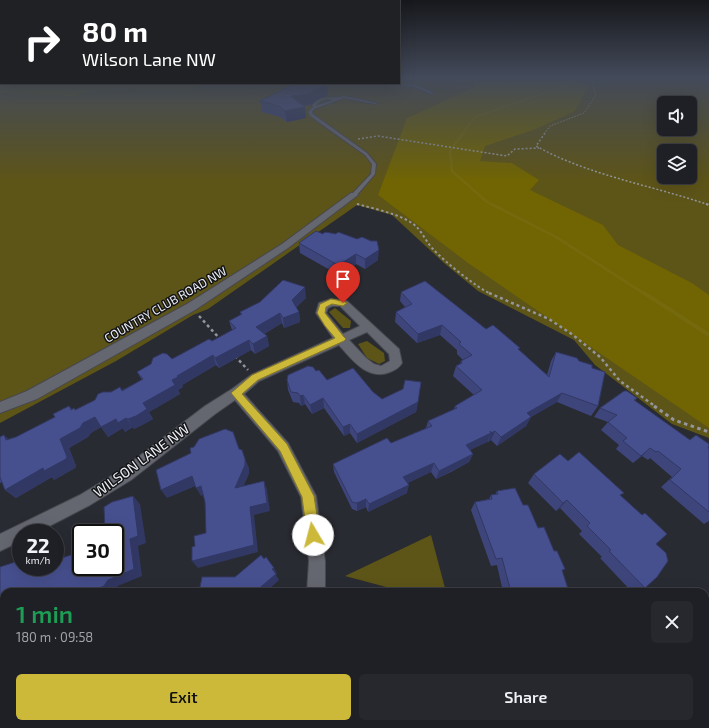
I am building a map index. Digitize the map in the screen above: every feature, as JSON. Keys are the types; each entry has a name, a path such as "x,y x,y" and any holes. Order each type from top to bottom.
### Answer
{"street":[{"name":"COUNTRY CLUB ROAD NW","path":"0,408 32,395 191,307 353,201"},
{"path":"331,302 343,303 368,327 395,352 396,363 386,369 375,370 366,365 328,324 321,313 323,306 331,302"},
{"name":"WILSON LANE NW","path":"0,543 85,500 126,475 210,410 236,393 255,378 368,327"},
{"path":"236,393 283,447 308,496 317,561 316,588"}],"lane":[{"path":"310,112 311,116 366,154 374,164 372,174 353,201"}],"path":[{"path":"539,148 536,146 550,126 585,112"},
{"path":"346,140 378,136 507,156 515,148 539,148 550,155 588,169 685,196 709,205"},
{"path":"353,201 356,204 372,207 399,216 413,224 422,232 432,248 447,262 489,293 549,319 573,335 600,357 620,381 674,420 709,432"},
{"path":"197,313 223,342"},
{"path":"234,354 255,378"}],"shaded area":[{"path":"0,112 657,112 657,136 697,136 697,112 709,112 709,438 672,424 595,365 574,340 478,291 444,263 392,215 357,205 208,309 193,315 116,361 0,423"},
{"path":"420,112 573,112 536,129 485,146 480,161 512,163 539,180 530,190 603,225 618,245 692,283 709,295 709,428 468,263 378,195 407,118"},
{"path":"335,308 351,321 350,328 343,328 329,312"},
{"path":"367,341 384,353 385,361 379,364 367,358 358,344"},
{"path":"431,535 445,588 390,588 345,576"}],"building":[{"path":"316,231 323,234 325,232 336,234 338,232 357,239 362,237 371,241 377,241 379,250 365,259 356,254 340,264 336,264 299,243"},
{"path":"283,280 305,287 292,300 299,312 283,318 280,313 256,327 267,336 253,344 249,340 215,358 213,355 177,376 178,377 172,380 175,385 143,403 147,409 136,416 128,419 126,418 118,423 116,419 101,427 95,417 83,423 80,428 60,439 67,457 66,459 44,471 43,468 5,490 0,477 0,437 4,435 6,440 16,437 55,417 53,414 69,406 71,410 74,408 75,410 95,400 98,394 103,392 111,392 120,387 122,391 143,379 137,372 151,364 153,358 163,353 167,354 172,359 209,339 212,341 236,328 229,321 242,314 240,312 260,302"},
{"path":"425,281 486,329 493,325 520,348 518,349 549,377 556,352 577,358 579,361 592,365 592,368 605,372 598,406 562,393 527,413 531,417 501,437 495,431 466,445 473,454 439,471 434,463 403,477 409,485 369,504 366,499 357,503 352,502 333,464 387,438 391,443 432,426 428,421 457,408 455,406 482,390 456,366 462,363 461,361 472,355 459,344 461,342 442,325 418,334 396,312 412,304 401,292"},
{"path":"308,366 313,367 316,371 319,370 327,380 353,368 373,392 382,399 403,389 405,380 421,382 418,402 357,434 350,424 343,427 323,398 310,405 303,395 300,396 298,393 291,392 287,380 288,375"},
{"path":"624,391 627,391 637,398 634,400 690,440 696,435 709,444 709,512 670,480 681,469 658,451 656,452 650,448 641,456 623,441 627,438 608,422 617,415 600,408"},
{"path":"225,429 233,432 239,449 242,450 245,459 245,465 235,488 264,481 267,503 250,507 254,545 192,561 192,547 195,546 194,536 206,533 205,502 201,486 196,488 192,476 161,490 156,470 191,453 190,448 194,447 199,439"},
{"path":"579,452 624,493 620,495 642,515 645,513 667,534 656,544 666,553 668,561 657,577 645,588 587,526 590,523 567,500 563,503 534,474 560,454 568,461"},
{"path":"515,488 523,505 528,505 538,528 544,527 554,551 557,551 565,569 562,570 568,588 510,588 502,558 496,559 475,502 492,499 491,495 498,494 497,491"},
{"path":"133,496 138,536 130,539 134,569 124,573 124,524 105,524 104,507 112,502"},
{"path":"72,554 72,576 117,576 108,580 104,586 99,588 0,588 0,567 12,563 12,576 64,576 64,557"},
{"path":"261,555 264,559 266,557 274,568 272,569 276,574 260,588 200,588 202,577 235,577"}],"waterway":[{"path":"462,134 475,117 489,112"},
{"path":"463,133 450,151 452,171 491,204"},
{"path":"491,204 556,237 645,294"},
{"path":"644,293 709,335"}],"route":[{"path":"313,535 308,496 283,447 236,393 255,378 341,339 321,313 323,306 331,302 343,303"}]}
